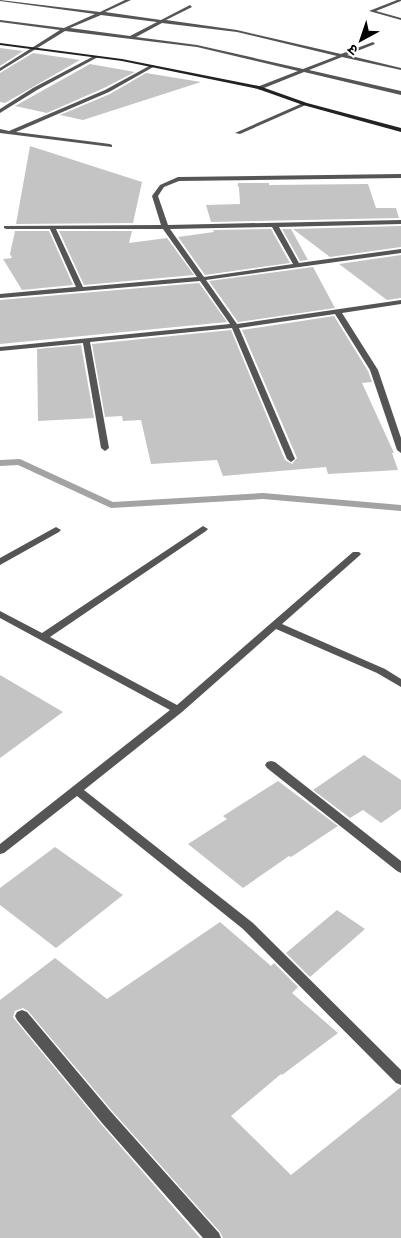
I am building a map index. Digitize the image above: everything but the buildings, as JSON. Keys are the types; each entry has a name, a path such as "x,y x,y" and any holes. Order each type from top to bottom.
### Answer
{"street":[{"path":"0,0 237,31 401,69"},
{"path":"0,70 32,48 65,29 129,0"},
{"path":"401,0 371,11 401,19"},
{"path":"132,37 190,6"},
{"path":"0,20 197,46 401,93"},
{"path":"259,88 373,43"},
{"path":"0,44 96,56 259,88 306,104 401,130"},
{"path":"0,112 35,89 96,56"},
{"path":"10,132 108,90 153,66"},
{"path":"238,133 306,104"},
{"path":"0,131 110,146"},
{"path":"291,459 235,326 166,227 155,196 162,186 178,180 401,176"},
{"path":"6,227 166,227 401,222"},
{"path":"274,224 296,264"},
{"path":"52,227 80,288"},
{"path":"0,296 201,279 296,264 401,251"},
{"path":"0,349 235,326 401,302"},
{"path":"338,312 374,370 401,450"},
{"path":"86,340 105,448"},
{"path":"43,637 203,529"},
{"path":"0,562 56,530"},
{"path":"0,850 178,710 356,554"},
{"path":"0,614 178,710"},
{"path":"275,625 381,670 401,684"},
{"path":"271,765 401,868"},
{"path":"77,790 248,926 401,1079"},
{"path":"22,1016 106,1118 213,1238"}],"waterway":[{"path":"0,463 20,462 111,505 263,496 401,508"}]}
